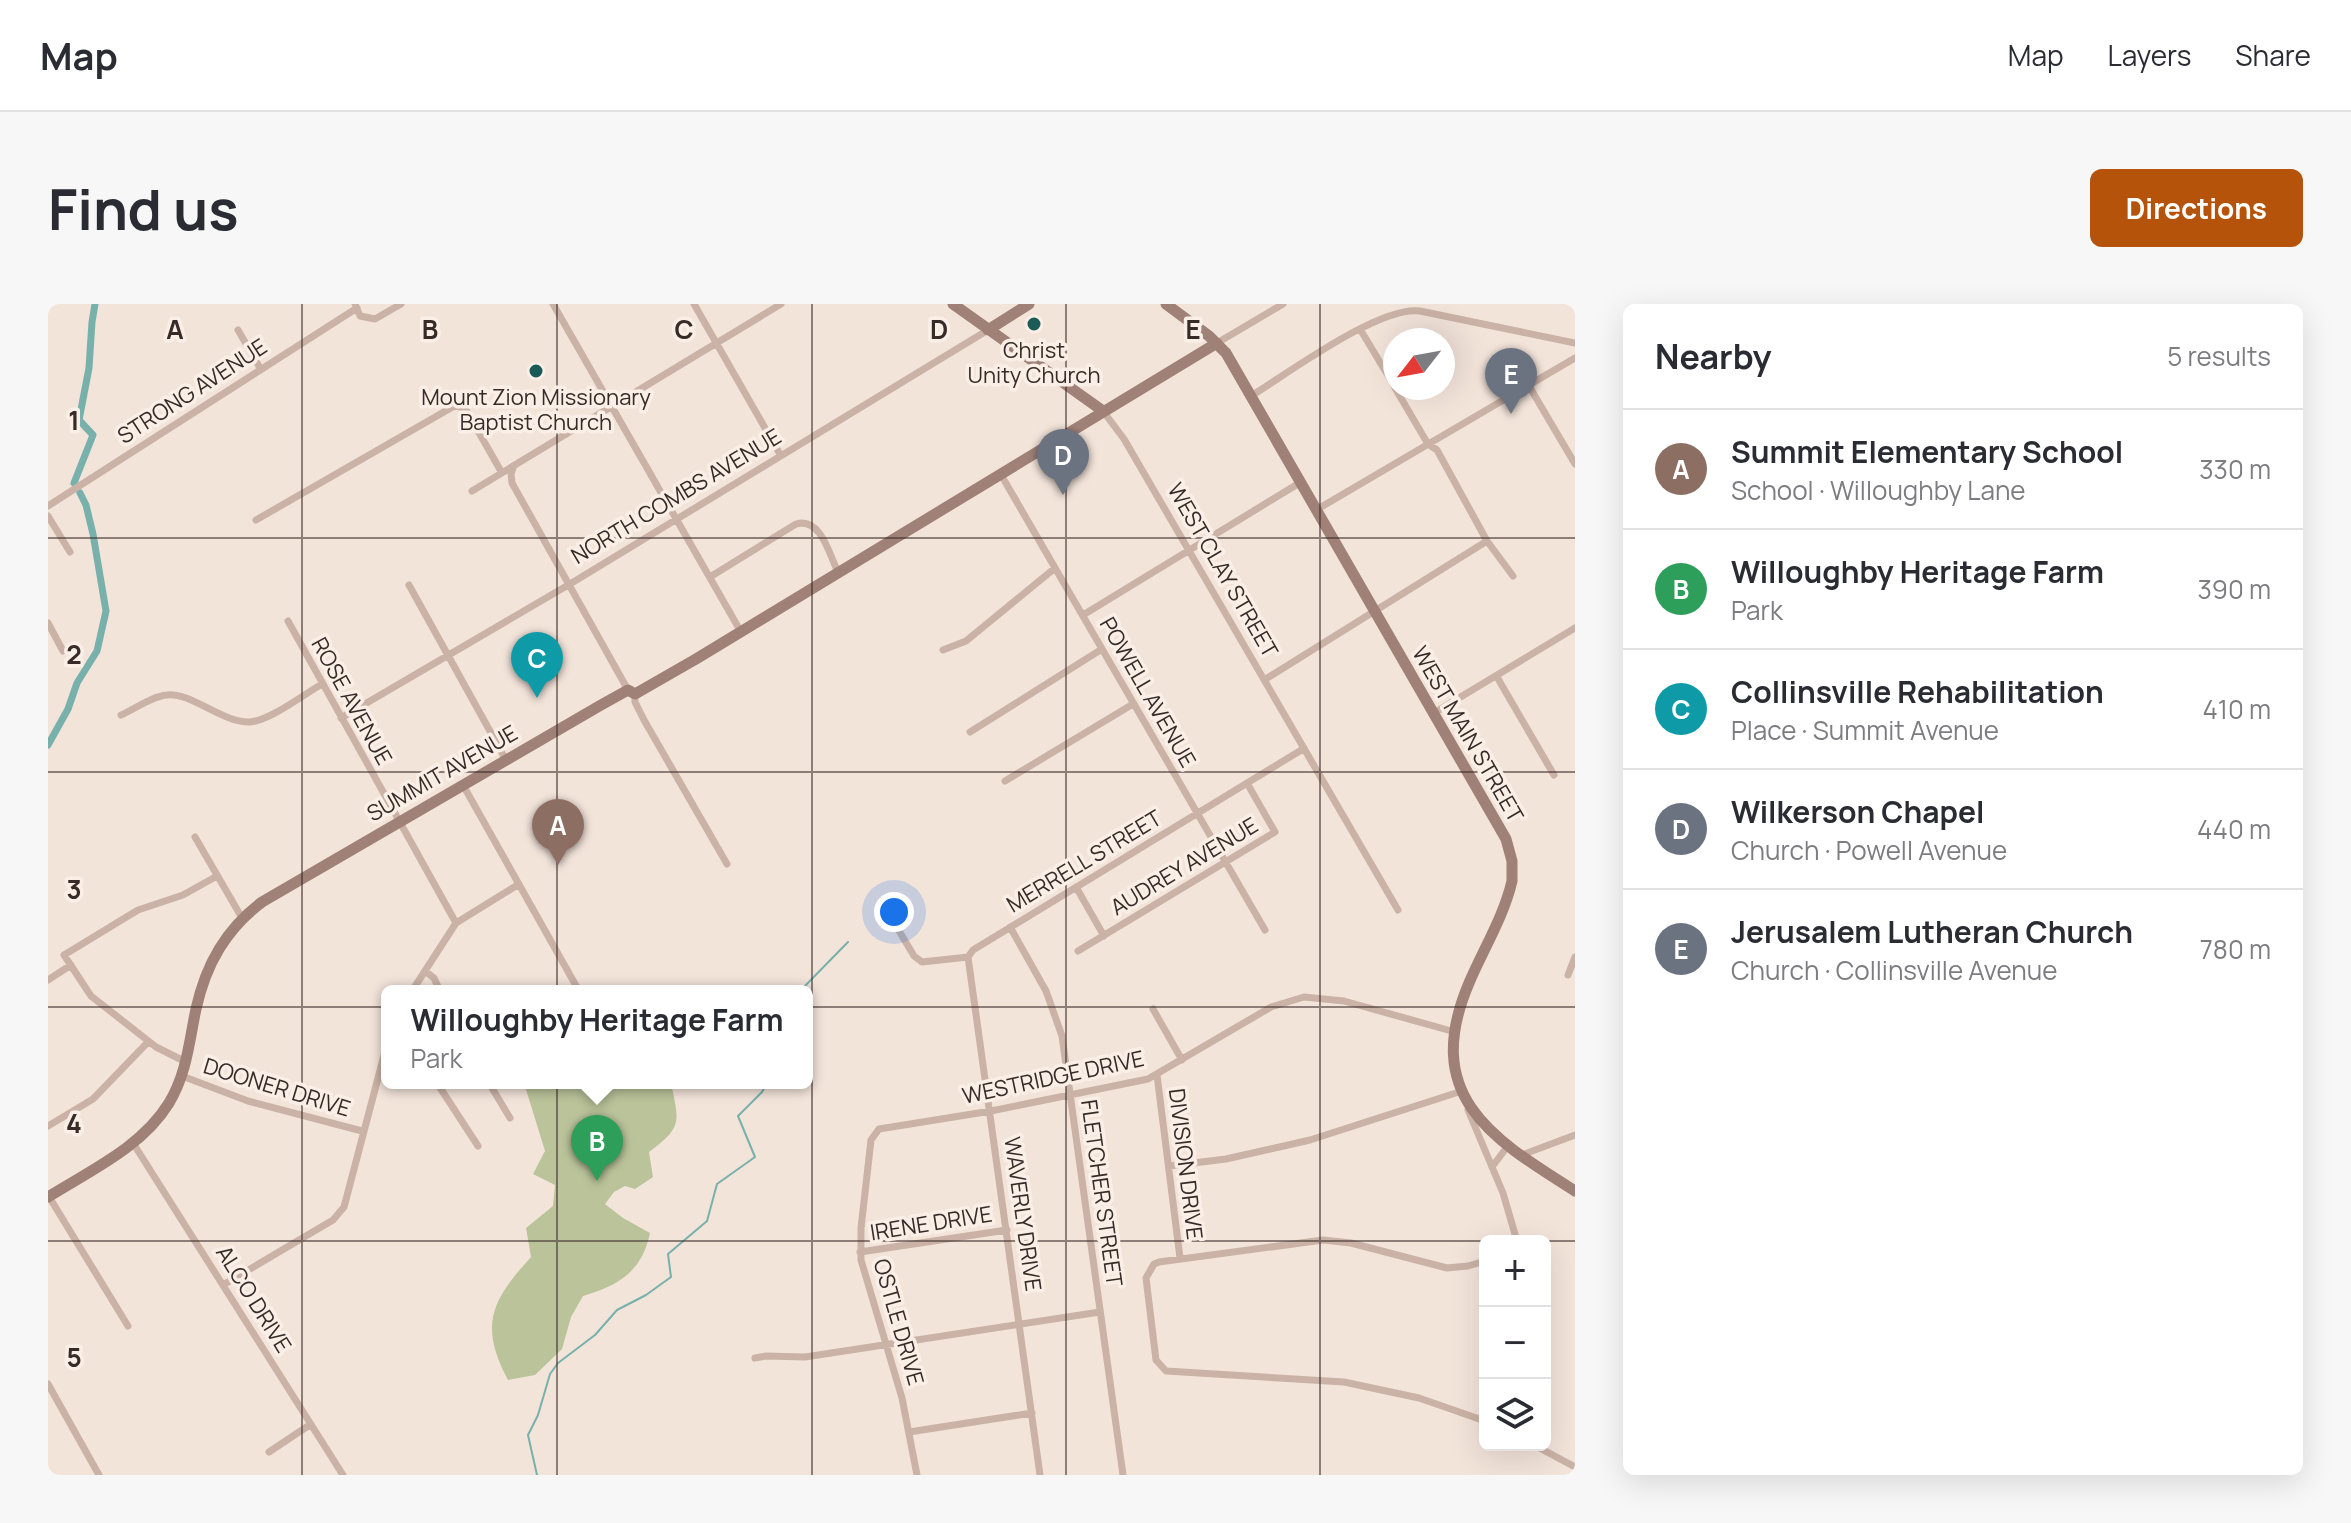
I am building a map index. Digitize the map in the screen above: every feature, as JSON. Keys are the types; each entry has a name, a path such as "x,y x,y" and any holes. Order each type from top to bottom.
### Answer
{"street":[{"path":"356,306 362,317 375,319 401,304"},
{"path":"553,304 741,632"},
{"path":"694,304 781,456"},
{"path":"472,491 781,304"},
{"name":"WEST CLAY STREET","path":"956,304 993,326 1103,411 1124,439 1398,910"},
{"name":"NORTH COMBS AVENUE","path":"341,718 570,584 1029,304"},
{"name":"WEST MAIN STREET","path":"1168,304 1217,343 1251,396 1506,839 1513,871 1506,900 1464,996 1455,1032 1455,1061 1464,1095 1483,1124 1519,1156 1575,1191"},
{"path":"1217,343 1283,304"},
{"name":"STRONG AVENUE","path":"48,506 356,306"},
{"path":"1251,396 1360,329 1392,314 1411,310 1575,343"},
{"path":"1360,329 1383,368"},
{"path":"238,330 260,368"},
{"name":"SUMMIT AVENUE","path":"48,1196 133,1143 158,1119 187,1063 196,1009 209,966 222,941 242,918 302,877 506,760 741,632 1217,343"},
{"path":"1316,510 1575,358"},
{"path":"1529,386 1575,464"},
{"path":"1402,400 1428,444 1437,450 1487,541 1513,576"},
{"path":"256,520 453,406 460,405 466,410 502,473"},
{"path":"514,467 512,483 727,864"},
{"name":"POWELL AVENUE","path":"1000,473 1265,930"},
{"path":"1083,615 1301,482"},
{"path":"48,516 70,552"},
{"path":"710,577 796,524 805,522 813,524 820,533 838,572"},
{"path":"1264,680 1487,541"},
{"path":"943,650 966,641 1055,568"},
{"path":"409,585 506,760"},
{"name":"ROSE AVENUE","path":"288,621 456,923"},
{"path":"48,623 63,651"},
{"path":"1434,713 1575,628"},
{"path":"970,732 1102,649"},
{"path":"1497,677 1554,775"},
{"path":"121,715 161,696 175,695 229,718 252,721 265,718 322,684"},
{"path":"1005,781 1133,704"},
{"name":"MERRELL STREET","path":"968,957 973,950 1010,927 1303,749"},
{"name":"AUDREY AVENUE","path":"1078,951 1275,832 1247,783"},
{"path":"463,785 576,985"},
{"path":"195,837 242,918"},
{"name":"DOONER DRIVE","path":"187,1063 148,1042 91,996 64,955 138,910 183,895 217,876"},
{"path":"416,985 456,923 519,884"},
{"name":"AUDREY AVENUE","path":"1076,887 1104,936"},
{"path":"895,924 914,956 922,962 968,957"},
{"name":"FLETCHER STREET","path":"1010,927 1055,1013 1062,1036 1123,1475"},
{"name":"WAVERLY DRIVE","path":"968,957 1040,1475"},
{"path":"1568,975 1575,957"},
{"path":"48,980 71,965"},
{"path":"425,971 437,985"},
{"name":"WESTRIDGE DRIVE","path":"876,1131 884,1127 991,1111 1157,1075 1271,1007 1304,997 1344,1001 1455,1032"},
{"path":"1153,1009 1182,1060"},
{"path":"48,1126 93,1099 148,1042"},
{"path":"223,1285 339,1214 344,1207 381,1065"},
{"name":"DIVISION DRIVE","path":"1157,1075 1180,1258"},
{"name":"DOONER DRIVE","path":"182,1076 257,1104 362,1131"},
{"path":"441,1089 478,1146"},
{"path":"493,1089 510,1118"},
{"path":"1169,1166 1226,1159 1310,1140 1464,1095 1516,1235"},
{"name":"OSTLE DRIVE","path":"876,1131 871,1140 860,1252 902,1398 917,1475"},
{"path":"1519,1156 1575,1135"},
{"name":"ALCO DRIVE","path":"133,1143 343,1475"},
{"path":"1492,1167 1507,1147"},
{"path":"48,1196 128,1326"},
{"name":"IRENE DRIVE","path":"860,1252 1007,1230"},
{"path":"1479,1263 1447,1268 1351,1243 1323,1240 1180,1258 1154,1264 1146,1278 1156,1360 1166,1371 1344,1382 1419,1398 1479,1419"},
{"path":"755,1358 805,1357 1100,1312"},
{"path":"48,1384 99,1475"},
{"path":"909,1432 1032,1413"},
{"path":"269,1452 311,1424"},
{"path":"1545,1451 1575,1467"}],"green space":[{"path":"526,1089 672,1089 676,1123 668,1136 649,1152 653,1177 635,1189 625,1186 614,1192 605,1204 650,1233 641,1257 627,1275 608,1287 583,1296 571,1317 562,1349 535,1375 508,1380 494,1344 494,1314 506,1287 531,1257 526,1228 553,1206 555,1185 533,1174 545,1151"}],"waterway":[{"path":"74,483 93,435 79,420 89,368 95,304"},
{"path":"48,745 68,709 77,683 97,651 106,611 93,534 80,493"},
{"path":"806,985 848,942"},
{"path":"537,1475 528,1435 538,1415 550,1374 558,1363 595,1335 617,1310 671,1277 668,1254 707,1221 717,1184 755,1157 738,1116 764,1089"}],"place":[{"name":"Christ Unity Church","path":"1034,324"},
{"name":"Mount Zion Missionary Baptist Church","path":"536,371"},
{"name":"Jerusalem Lutheran Church","path":"1511,414"},
{"name":"Wilkerson Chapel","path":"1063,495"},
{"name":"Collinsville Rehabilitation","path":"537,698"},
{"name":"Summit Elementary School","path":"558,865"},
{"name":"Willoughby Heritage Farm","path":"597,1181"}]}
